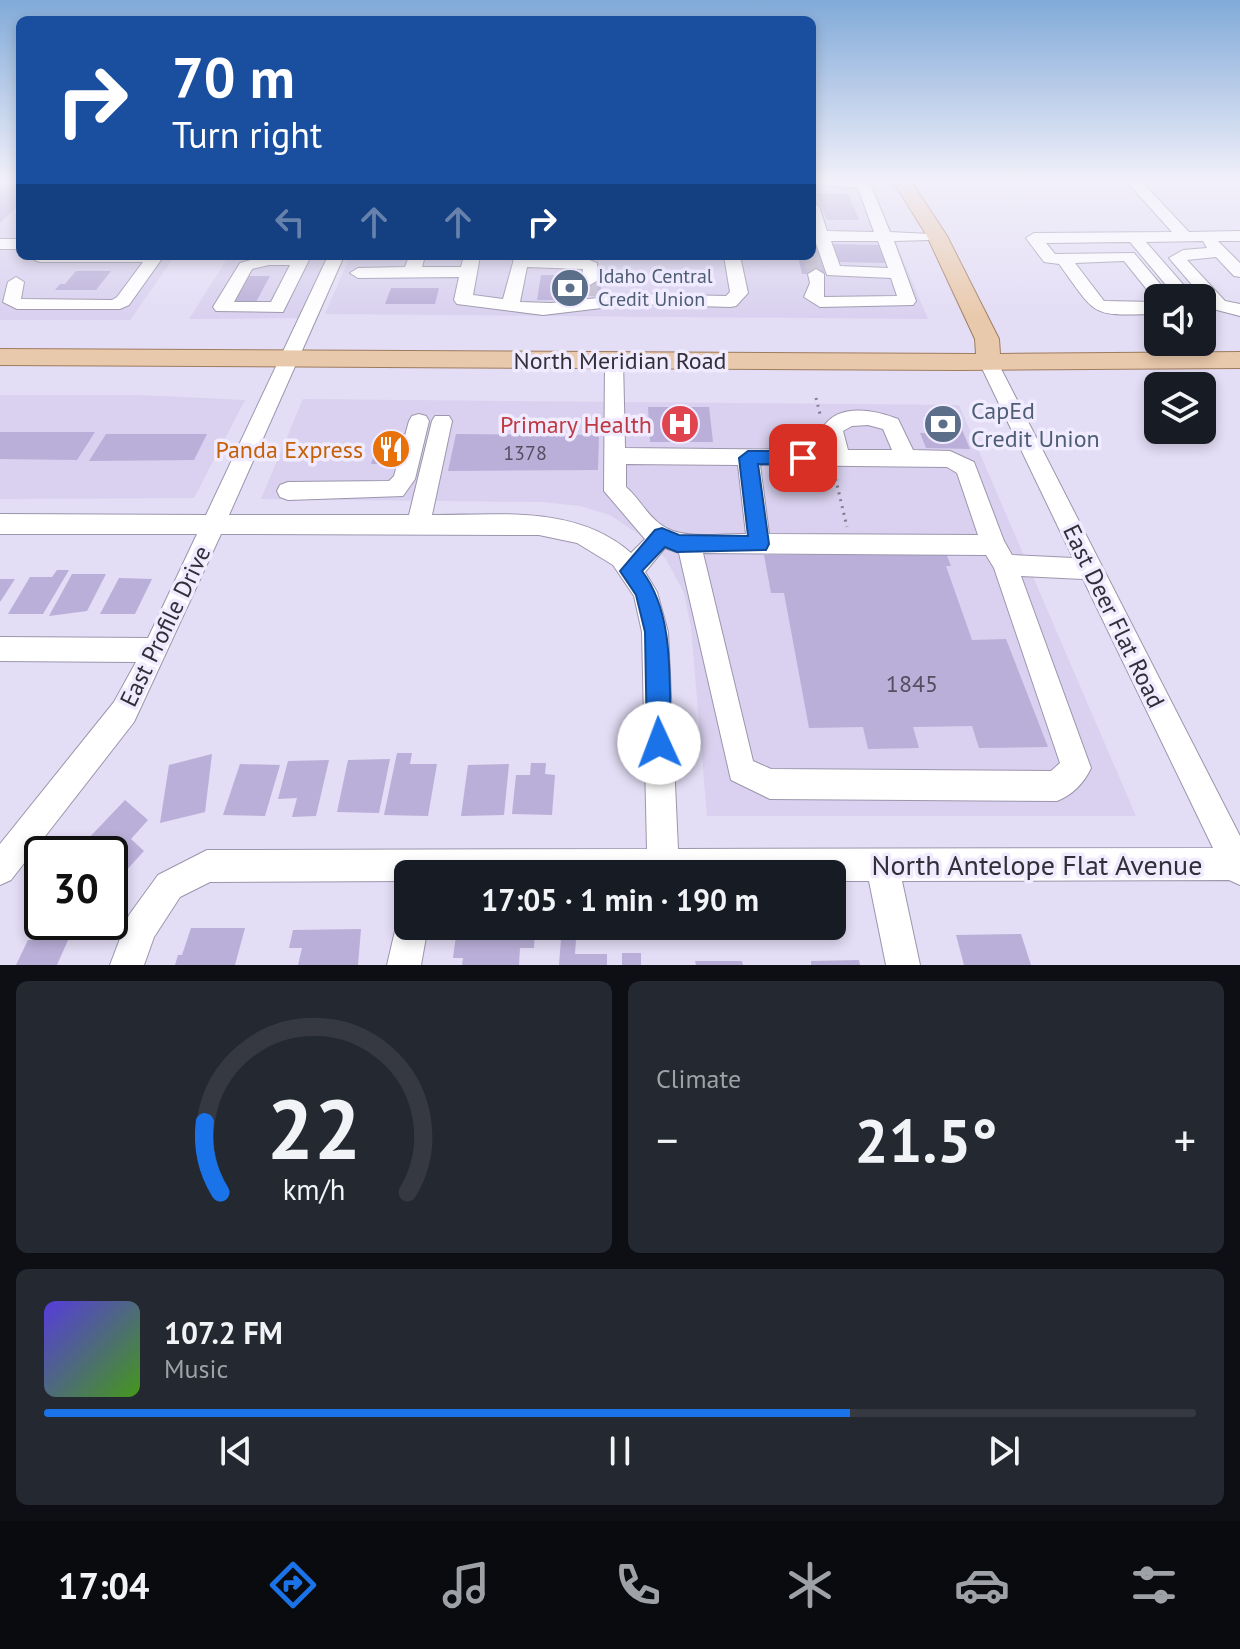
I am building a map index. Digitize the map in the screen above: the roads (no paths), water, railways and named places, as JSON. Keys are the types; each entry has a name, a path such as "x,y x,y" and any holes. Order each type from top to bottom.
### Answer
{"main road":[{"name":"East Deer Flat Road","path":"919,226 972,342 988,362"},
{"name":"East Deer Flat Road","path":"931,226 987,339 988,362"},
{"name":"North Meridian Road","path":"0,357 988,362 1240,360"}],"street":[{"path":"818,226 831,270 835,273 898,273"},
{"path":"816,274 818,283 813,297 820,302 907,301 880,226"},
{"path":"1175,226 1184,236"},
{"path":"821,236 924,237"},
{"path":"1133,236 1174,284"},
{"path":"1204,236 1240,272"},
{"path":"1149,255 1050,259 1034,238 1240,236"},
{"path":"1223,255 1177,258 1219,305 1240,310"},
{"path":"1128,256 1151,284"},
{"path":"1064,259 1098,305 1107,309 1144,308"},
{"path":"35,260 8,282 12,302 114,305 123,301 153,260"},
{"name":"East Profile Drive","path":"0,869 124,712 214,526 334,260"},
{"path":"358,273 414,264 470,264 463,300 546,309 589,294 606,301 730,302 739,293 733,260"},
{"path":"510,306 520,262 580,262 591,267 589,294"},
{"path":"614,360 615,491 632,505 651,531 676,540 852,544 999,555 1091,569"},
{"name":"East Deer Flat Road","path":"988,362 1239,866"},
{"path":"835,458 832,429 838,421 872,418 891,424 906,459"},
{"path":"288,491 395,490 404,479 431,421 418,526"},
{"path":"614,456 950,459 966,468 1076,768 1057,786 770,784 741,770 676,540"},
{"path":"748,458 759,544"},
{"path":"0,524 539,525 583,534 625,564 645,592 655,632 663,860"},
{"path":"625,564 676,540"},
{"path":"0,649 156,650"},
{"name":"North Antelope Flat Avenue","path":"846,864 1239,866"},
{"path":"882,864 903,965"},
{"name":"North Antelope Flat Avenue","path":"127,965 141,927 169,886 207,866 394,869"},
{"path":"404,965 408,940"}],"tunnel":[{"path":"812,260 816,274"},
{"path":"589,296 590,280"}],"place":[{"name":"Idaho Central Credit Union","path":"570,288"},
{"name":"Primary Health","path":"680,424"},
{"name":"CapEd Credit Union","path":"943,424"},
{"name":"Panda Express","path":"391,449"}]}
